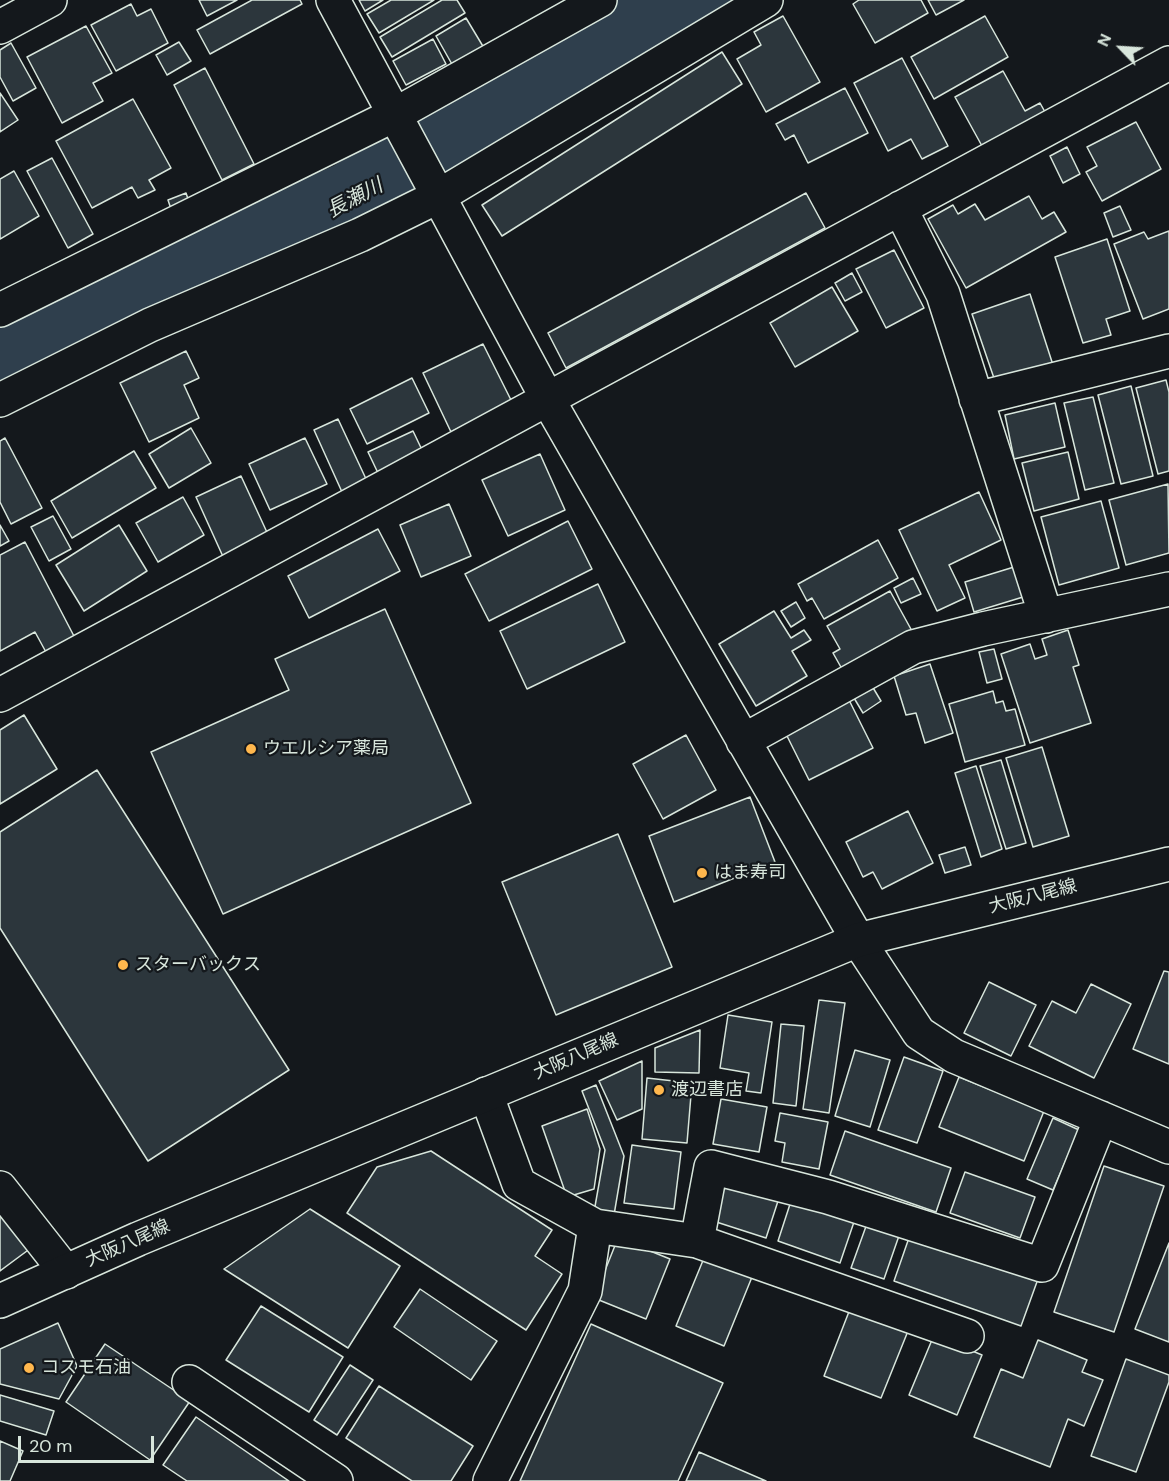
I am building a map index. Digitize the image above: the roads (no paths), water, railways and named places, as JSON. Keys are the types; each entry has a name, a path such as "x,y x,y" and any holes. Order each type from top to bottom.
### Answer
{"street":[{"path":"0,27 50,0"},
{"path":"333,0 547,398 858,940 919,1033 954,1056 1169,1147"},
{"path":"0,310 401,125 600,0"},
{"path":"0,400 150,325 360,235 766,0"},
{"path":"0,695 1169,63"},
{"path":"900,208 943,294 1046,616"},
{"path":"976,399 1169,351"},
{"path":"743,741 913,647 983,629 1169,589"},
{"name":"大阪八尾線","path":"0,1301 138,1239 858,940 1169,864"},
{"path":"486,1094 519,1184 595,1226 697,1241 967,1336"},
{"path":"697,1241 711,1167 828,1197 1042,1264 1101,1118"},
{"path":"0,1188 66,1272"},
{"path":"490,1481 585,1291 595,1226"},
{"path":"189,1382 336,1481"}],"waterway":[{"name":"長瀬川","path":"0,362 83,320 353,202 448,143 691,0"}],"place":[{"name":"ウエルシア薬局","path":"251,749"},
{"name":"はま寿司","path":"702,873"},
{"name":"スターバックス","path":"123,965"},
{"name":"渡辺書店","path":"659,1090"},
{"name":"コスモ石油","path":"29,1368"}]}
